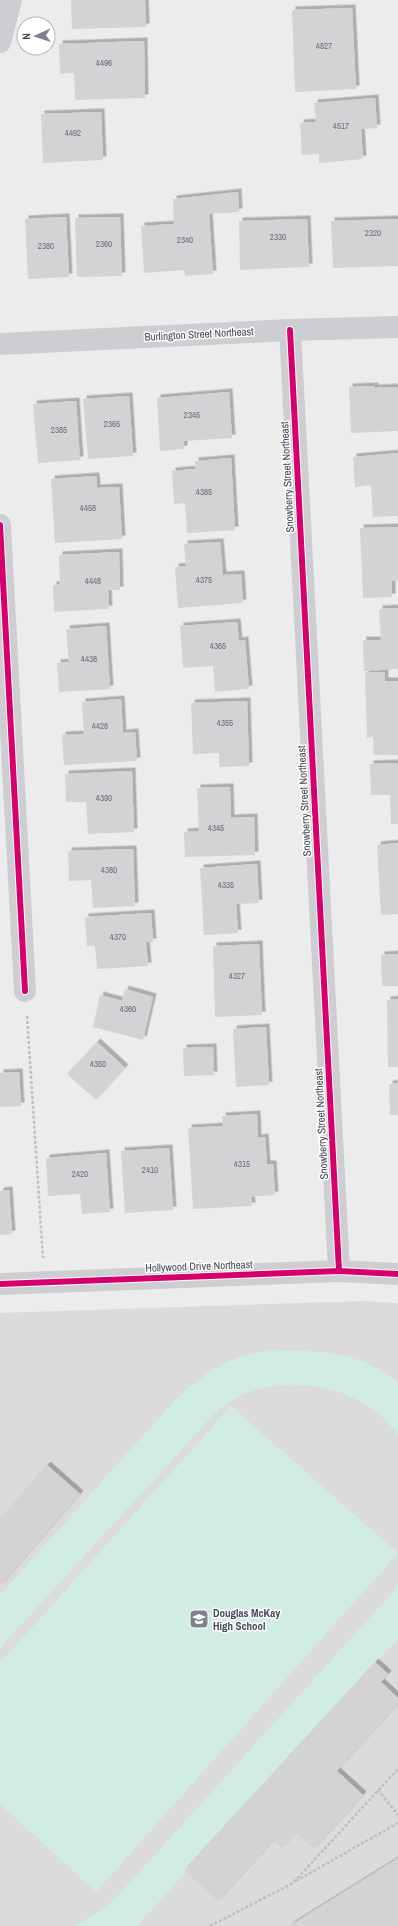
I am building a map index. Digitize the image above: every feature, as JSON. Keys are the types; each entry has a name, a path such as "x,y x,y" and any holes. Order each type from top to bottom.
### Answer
{"street":[{"path":"0,42 11,0"},
{"name":"Burlington Street Northeast","path":"0,344 290,330 398,327"},
{"name":"Snowberry Street Northeast","path":"290,330 339,1271"},
{"path":"0,525 25,991"},
{"name":"Hollywood Drive Northeast","path":"0,1284 339,1271 398,1274"}],"path":[{"path":"25,991 30,1048 44,1282"},
{"path":"292,1883 398,1769"},
{"path":"378,1790 398,1815"},
{"path":"210,1926 292,1883 398,1822"}],"shaded area":[{"name":"Douglas McKay High School","path":"362,1301 398,1303 398,1926 0,1926 0,1313"}],"green space":[{"path":"274,1350 324,1352 339,1355 369,1364 384,1372 398,1383 398,1436 383,1418 365,1404 343,1394 320,1387 296,1385 272,1386 250,1392 229,1402 212,1416 0,1648 0,1595 175,1400 198,1380 224,1363 247,1355"},
{"path":"231,1406 398,1553 96,1892 0,1804 0,1663"},
{"path":"398,1584 398,1639 137,1926 74,1926 104,1909 123,1890 392,1593"}],"building":[{"path":"71,0 145,0 146,27 72,29"},
{"path":"352,8 356,89 295,92 292,10"},
{"path":"144,41 145,98 75,100 74,73 60,74 59,44"},
{"path":"375,98 377,128 361,129 363,159 319,163 319,154 302,155 300,123 316,122 314,103"},
{"path":"101,112 103,160 43,163 41,114"},
{"path":"238,192 239,212 209,214 213,274 185,276 184,270 144,273 141,226 174,224 173,199"},
{"path":"66,217 69,277 28,279 25,219"},
{"path":"120,217 122,276 77,277 75,218"},
{"path":"307,219 309,267 240,270 239,221"},
{"path":"398,219 398,266 333,268 331,221"},
{"path":"375,386 375,388 398,387 398,431 351,433 349,387"},
{"path":"229,392 232,438 184,441 184,449 160,451 157,398"},
{"path":"129,396 133,456 88,459 83,399"},
{"path":"76,401 80,460 38,463 33,404"},
{"path":"398,453 398,516 373,517 371,485 355,487 353,457"},
{"path":"231,458 235,530 187,533 185,503 174,504 172,471 195,469 195,461"},
{"path":"96,476 97,488 119,487 122,539 55,543 51,479"},
{"path":"398,527 398,581 392,581 392,597 363,598 360,528"},
{"path":"220,542 223,575 241,574 243,603 178,608 175,567 186,566 184,544"},
{"path":"119,552 120,590 108,590 109,609 54,612 53,585 60,584 59,555"},
{"path":"398,608 398,669 364,671 363,640 381,640 379,609"},
{"path":"237,622 239,641 245,640 249,689 215,692 213,666 183,668 180,626"},
{"path":"106,626 110,689 59,692 57,663 69,662 66,629"},
{"path":"365,672 385,672 385,681 398,681 398,755 374,755 373,737 367,738"},
{"path":"121,699 123,733 135,732 137,761 64,765 62,735 84,734 82,702"},
{"path":"247,701 249,766 219,767 219,753 193,754 191,703"},
{"path":"398,763 398,824 391,824 390,795 371,795 370,764"},
{"path":"132,771 134,832 88,834 86,802 66,802 65,774"},
{"path":"230,787 231,818 254,817 255,855 185,857 184,832 199,831 197,788"},
{"path":"398,843 398,914 381,915 377,845"},
{"path":"133,849 135,906 93,908 91,880 69,881 68,851"},
{"path":"257,864 259,903 236,904 238,933 204,935 200,868"},
{"path":"151,913 153,942 146,942 148,966 97,969 95,946 87,946 85,917"},
{"path":"259,944 262,1015 215,1017 213,946"},
{"path":"398,954 398,986 382,986 381,955"},
{"path":"125,989 153,997 143,1040 93,1027 100,995 122,1001"},
{"path":"398,999 398,1067 388,1067 387,1000"},
{"path":"266,1027 269,1085 236,1087 233,1029"},
{"path":"97,1042 125,1068 96,1100 67,1074"},
{"path":"213,1047 214,1075 184,1076 183,1048"},
{"path":"19,1072 21,1106 0,1107 0,1073"},
{"path":"398,1083 398,1115 390,1115 389,1084"},
{"path":"257,1114 258,1138 265,1137 267,1164 273,1164 275,1195 251,1197 252,1206 193,1209 188,1128 223,1126 222,1116"},
{"path":"169,1148 173,1210 125,1213 121,1151"},
{"path":"106,1153 110,1212 82,1214 80,1194 48,1196 46,1158"},
{"path":"9,1190 12,1234 0,1235 0,1191"},
{"path":"47,1465 80,1494 0,1586 0,1519"},
{"path":"375,1662 388,1674 381,1682 398,1698 398,1704 337,1771 363,1795 314,1849 296,1833 282,1848 274,1840 218,1901 184,1870"},
{"path":"398,1858 398,1926 289,1926"}],"cycle path":[{"path":"290,330 339,1271"},
{"path":"0,525 25,991"},
{"path":"0,1284 339,1271 398,1274"}],"place":[{"name":"Douglas McKay High School","path":"199,1619"}]}
